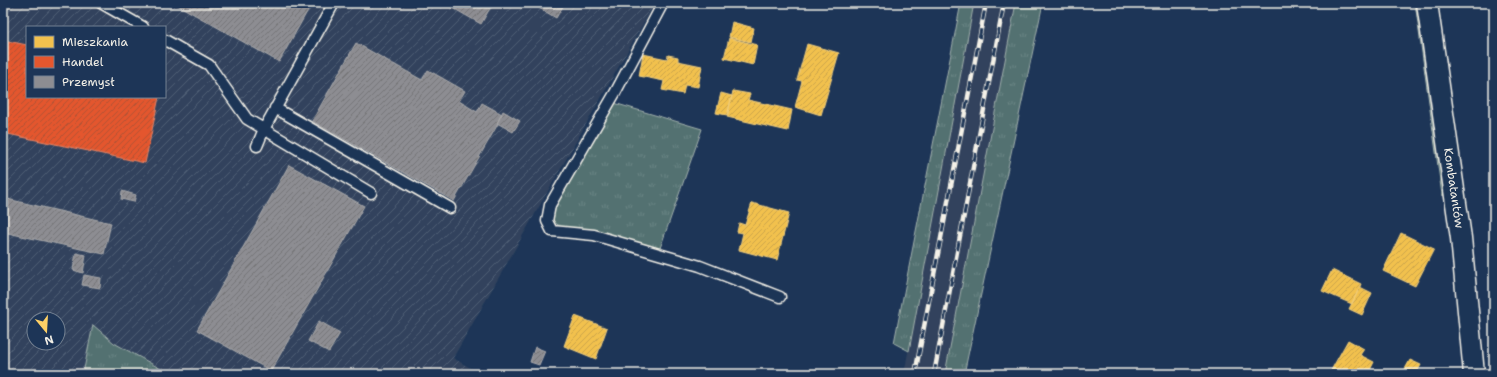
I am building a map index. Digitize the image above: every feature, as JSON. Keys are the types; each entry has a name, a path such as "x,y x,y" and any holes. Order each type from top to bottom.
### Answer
{"street":[{"name":"Kombatantów","path":"1427,3 1461,238 1474,374"}],"lane":[{"path":"101,3 141,26"},
{"path":"257,146 275,108 334,3"},
{"path":"663,3 615,93 550,205 546,221 552,231 594,235 700,266 780,297"},
{"path":"166,41 209,65 247,119 371,193"},
{"path":"275,108 450,208"}],"shaded area":[{"path":"3,3 655,3 453,358 474,370 472,374 170,374 114,343 93,325 83,374 3,374"},
{"path":"974,3 1016,3 945,374 904,374"}],"green space":[{"path":"961,3 974,3 909,351 894,343"},
{"path":"1016,3 1043,3 964,374 945,374"},
{"path":"1415,3 1422,3 1448,197 1442,195"},
{"path":"614,103 702,129 659,251 582,229 561,227 554,222 552,216 564,188"},
{"path":"93,325 114,343 170,374 83,374"}],"building: Mieszkania":[{"path":"732,22 754,28 751,42 729,37"},
{"path":"729,38 757,45 753,65 724,58"},
{"path":"807,44 839,53 821,115 795,107 802,81 797,80"},
{"path":"643,54 667,59 668,55 678,57 678,61 702,66 698,87 685,85 683,94 662,90 664,81 639,76"},
{"path":"733,91 750,94 748,100 792,110 788,131 727,117"},
{"path":"721,93 732,96 727,115 716,113"},
{"path":"752,203 789,213 777,260 739,250 743,233 737,232 739,223 745,225"},
{"path":"1401,233 1434,249 1415,286 1383,271"},
{"path":"1332,270 1361,284 1352,304 1322,291"},
{"path":"1360,287 1372,293 1362,315 1349,309"},
{"path":"575,316 607,328 596,359 564,346"},
{"path":"1348,340 1364,349 1360,355 1374,362 1368,374 1329,374"},
{"path":"1410,360 1421,365 1416,374 1405,369"}],"building: Handel":[{"path":"3,40 26,45 26,98 159,98 145,163 3,133"}],"building: Przemysł":[{"path":"174,3 312,3 279,62"},
{"path":"444,3 493,3 481,24"},
{"path":"531,3 565,3 556,18"},
{"path":"356,43 422,80 428,70 465,91 459,101 477,112 482,103 502,114 497,123 498,124 454,201 312,121"},
{"path":"503,111 520,121 513,132 497,123"},
{"path":"289,165 364,206 271,371 197,330"},
{"path":"122,191 136,195 134,202 121,199"},
{"path":"3,198 111,223 104,254 3,232"},
{"path":"76,253 86,255 83,273 73,270"},
{"path":"84,275 101,278 100,288 82,285"},
{"path":"319,321 340,333 329,352 308,341"},
{"path":"535,347 545,351 539,365 530,362"}],"railway":[{"path":"915,374 986,3"},
{"path":"934,374 1004,3"}]}
